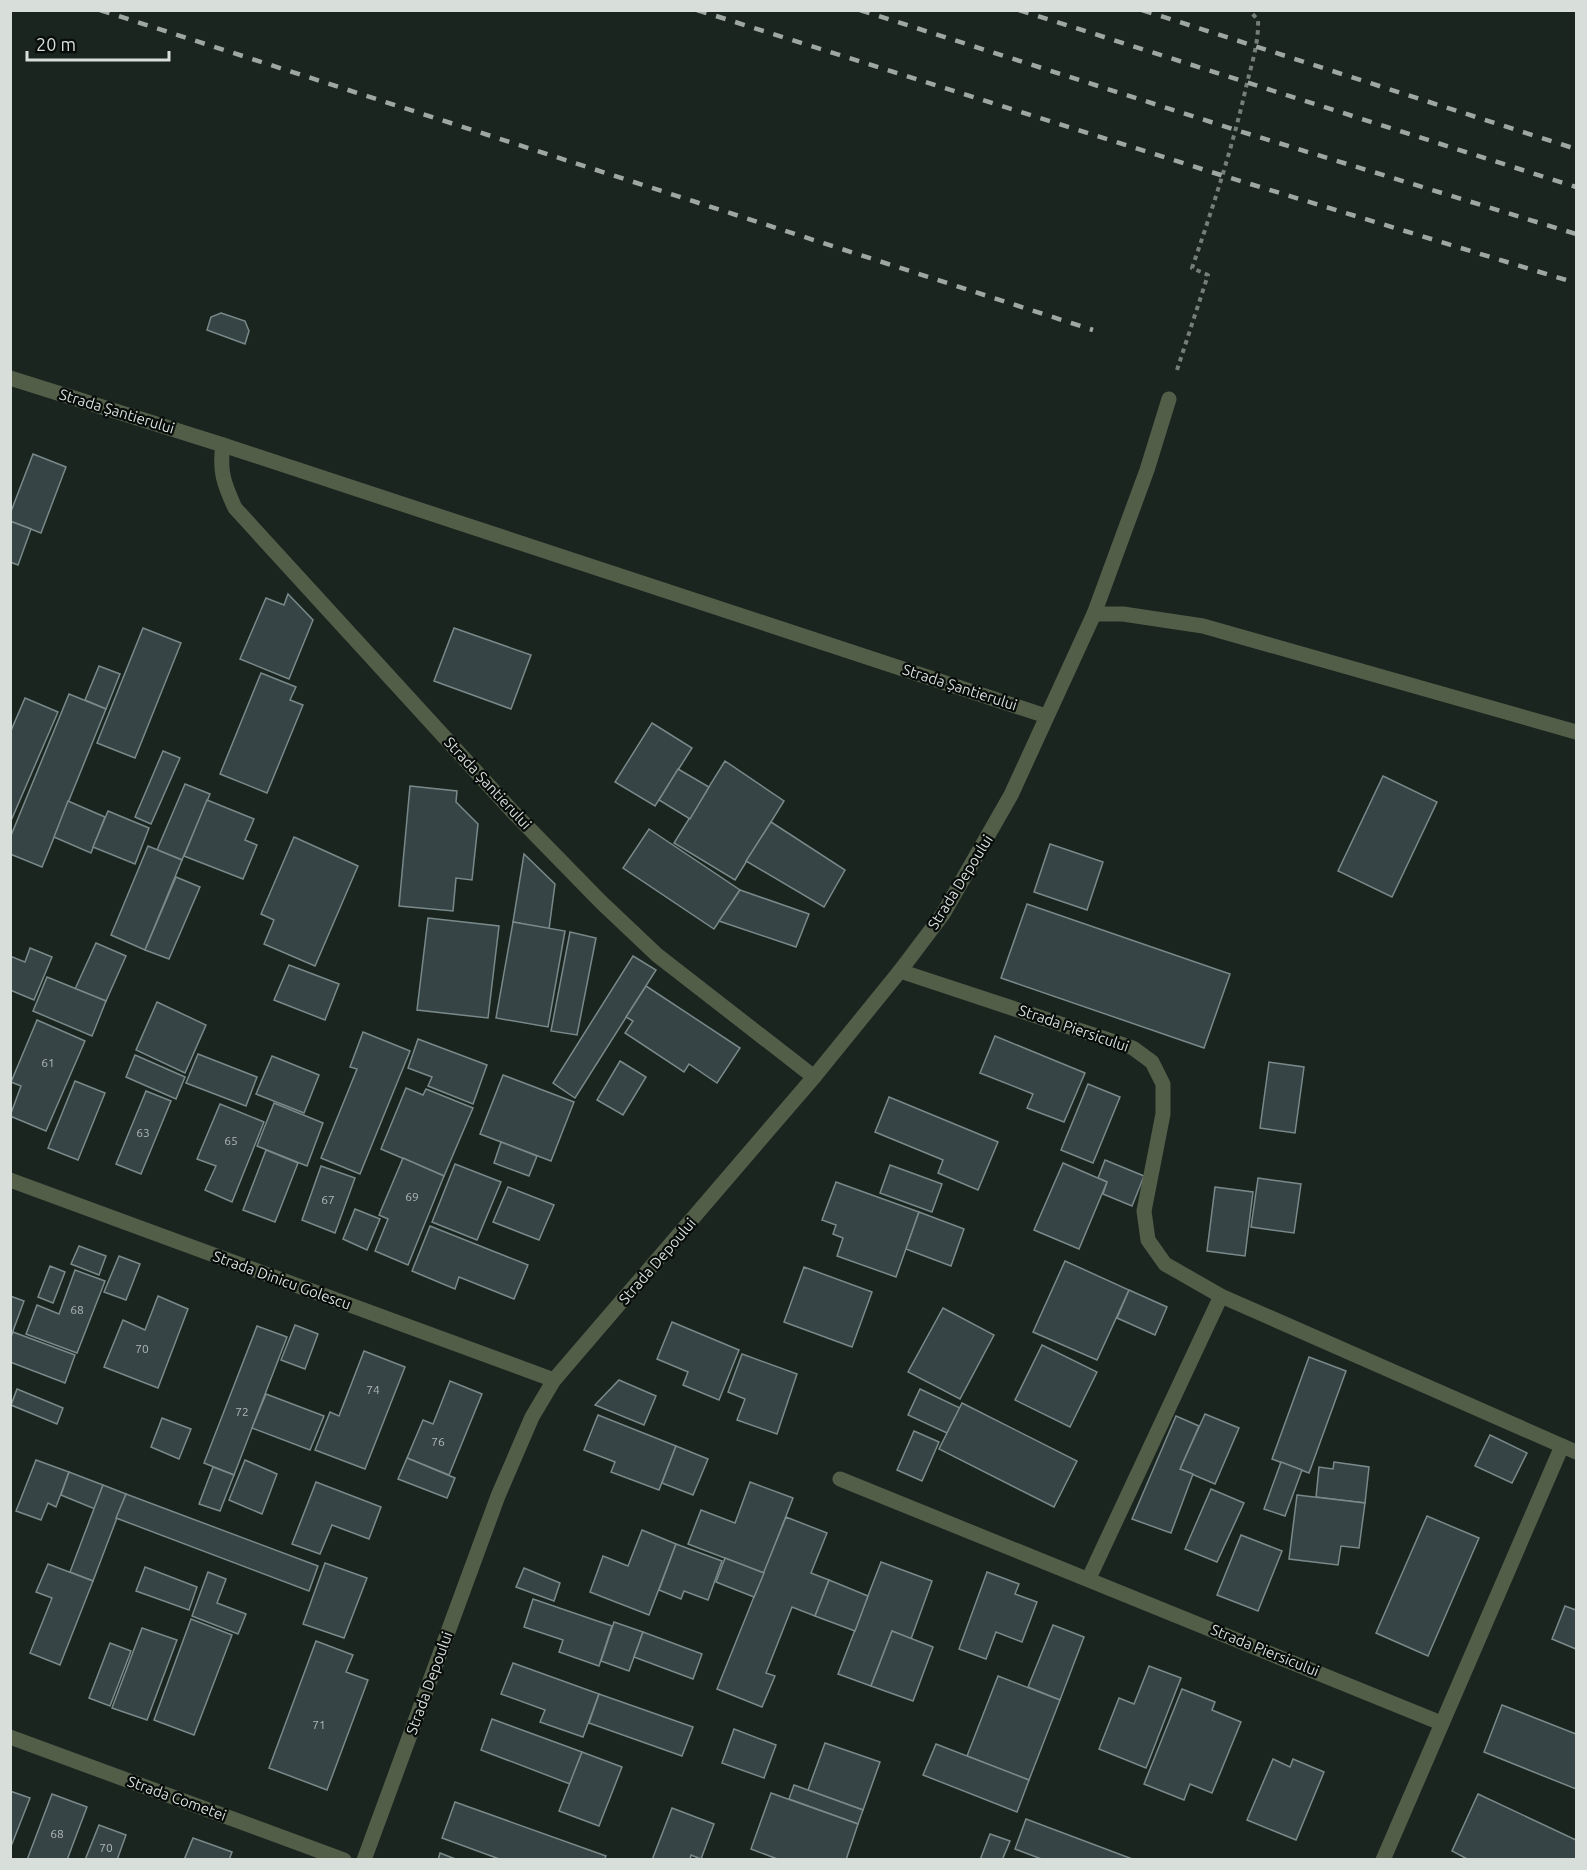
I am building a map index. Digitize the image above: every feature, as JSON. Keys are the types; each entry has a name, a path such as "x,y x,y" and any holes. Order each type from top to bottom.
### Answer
{"street":[{"name":"Strada Șantierului","path":"10,378 223,445 1046,716"},
{"name":"Strada Depoului","path":"364,1860 498,1496 532,1417 554,1380 814,1077 943,914 1011,795 1094,614 1148,470 1169,399"},
{"name":"Strada Șantierului","path":"223,445 220,462 223,482 235,508 513,812 601,902 657,955 814,1077"},
{"path":"1094,614 1135,615 1203,626 1576,732"},
{"name":"Strada Piersicului","path":"900,971 1133,1048 1152,1062 1163,1084 1163,1114 1144,1211 1148,1240 1165,1264 1221,1296 1569,1449 1441,1723 1383,1860"},
{"name":"Strada Dinicu Golescu","path":"10,1180 554,1380"},
{"path":"1089,1578 1221,1296"},
{"name":"Strada Piersicului","path":"840,1479 1089,1578 1441,1723"},
{"name":"Strada Cometei","path":"10,1737 344,1860"}],"path":[{"path":"1169,399 1209,275 1192,268 1224,176 1252,65 1258,20 1249,10"}],"building":[{"path":"221,313 245,321 249,331 245,344 207,330 211,317"},
{"path":"33,454 66,467 41,533 10,521 10,514"},
{"path":"10,521 31,529 18,565 10,562"},
{"path":"288,594 313,620 289,679 240,659 266,598 284,605"},
{"path":"143,628 181,643 135,758 97,743"},
{"path":"454,628 531,655 511,709 434,681"},
{"path":"99,666 120,674 106,709 85,700"},
{"path":"261,673 296,687 290,700 303,705 267,793 220,774"},
{"path":"69,694 106,709 42,867 10,854 10,838"},
{"path":"25,698 58,712 10,823 10,733"},
{"path":"652,723 692,748 655,806 615,782"},
{"path":"163,751 180,758 151,824 135,817"},
{"path":"725,761 784,801 735,880 674,843"},
{"path":"678,769 709,787 690,819 659,800"},
{"path":"1383,776 1437,802 1392,897 1338,871"},
{"path":"185,784 210,794 182,860 157,850"},
{"path":"410,786 457,791 456,802 478,824 472,880 456,878 453,911 399,906"},
{"path":"207,800 254,819 245,840 257,845 243,879 184,856"},
{"path":"68,801 105,817 91,853 54,837"},
{"path":"108,811 149,828 135,864 93,847"},
{"path":"771,822 845,870 824,907 746,861"},
{"path":"649,829 740,890 714,929 623,868"},
{"path":"294,837 358,866 315,966 264,944 274,920 261,914"},
{"path":"1050,844 1103,862 1087,910 1034,892"},
{"path":"148,846 182,860 145,950 111,935"},
{"path":"524,854 555,884 549,929 513,922"},
{"path":"176,877 200,887 169,959 145,950"},
{"path":"740,890 809,914 796,947 719,921"},
{"path":"1027,904 1230,974 1204,1048 1001,978"},
{"path":"428,918 499,926 488,1018 417,1010"},
{"path":"513,922 565,931 548,1027 496,1018"},
{"path":"570,932 596,938 577,1035 551,1031"},
{"path":"96,943 126,956 106,1001 75,989"},
{"path":"30,948 52,957 34,1000 10,990 10,956 25,962"},
{"path":"633,956 656,970 575,1098 553,1083"},
{"path":"289,965 339,984 325,1020 274,1000"},
{"path":"47,977 106,1001 92,1036 33,1011"},
{"path":"646,986 740,1048 717,1083 689,1064 684,1072 625,1033 633,1021 626,1017"},
{"path":"157,1002 206,1025 185,1073 136,1050"},
{"path":"37,1020 85,1041 46,1131 10,1116 21,1086 11,1082"},
{"path":"363,1032 410,1051 360,1174 321,1158 357,1069 350,1067"},
{"path":"995,1036 1085,1073 1064,1122 1027,1108 1033,1094 980,1073"},
{"path":"418,1039 487,1065 473,1104 428,1086 432,1077 408,1068"},
{"path":"198,1054 257,1077 246,1106 186,1083"},
{"path":"135,1055 185,1077 176,1099 126,1077"},
{"path":"272,1056 319,1075 304,1113 256,1094"},
{"path":"620,1061 646,1077 623,1115 597,1100"},
{"path":"1269,1062 1304,1067 1295,1133 1260,1128"},
{"path":"503,1075 574,1102 551,1161 480,1134"},
{"path":"75,1081 105,1093 78,1160 48,1148"},
{"path":"1088,1084 1120,1097 1093,1163 1061,1150"},
{"path":"406,1088 423,1095 426,1089 473,1108 444,1176 381,1149"},
{"path":"146,1091 171,1101 141,1174 116,1164"},
{"path":"889,1097 998,1142 978,1190 938,1173 943,1160 875,1132"},
{"path":"274,1103 323,1123 307,1166 257,1146"},
{"path":"220,1104 264,1122 232,1202 205,1190 216,1166 197,1159"},
{"path":"501,1142 537,1156 529,1176 494,1163"},
{"path":"266,1150 298,1163 275,1222 243,1210"},
{"path":"403,1158 444,1176 408,1265 375,1251 388,1219 379,1215"},
{"path":"1105,1160 1144,1176 1132,1206 1103,1194 1107,1182 1098,1178"},
{"path":"1063,1163 1107,1182 1079,1249 1034,1230"},
{"path":"455,1164 501,1182 477,1240 432,1222"},
{"path":"890,1165 942,1184 932,1212 880,1193"},
{"path":"321,1166 355,1178 335,1233 302,1220"},
{"path":"1258,1178 1301,1184 1294,1233 1251,1227"},
{"path":"836,1182 919,1212 896,1277 837,1256 843,1238 833,1234 836,1225 822,1220"},
{"path":"508,1187 554,1205 539,1240 493,1222"},
{"path":"1215,1187 1253,1192 1245,1256 1207,1251"},
{"path":"355,1209 380,1219 367,1250 343,1239"},
{"path":"919,1212 964,1229 951,1266 906,1249"},
{"path":"430,1226 528,1265 514,1299 459,1277 455,1289 412,1271"},
{"path":"79,1246 106,1256 99,1275 71,1264"},
{"path":"119,1256 140,1264 126,1300 104,1292"},
{"path":"1065,1261 1129,1290 1097,1360 1033,1332"},
{"path":"50,1266 65,1272 53,1303 38,1297"},
{"path":"804,1267 872,1292 852,1347 784,1322"},
{"path":"75,1270 105,1281 77,1353 26,1334 37,1305 59,1314"},
{"path":"1129,1290 1167,1307 1155,1335 1117,1318"},
{"path":"10,1296 24,1301 10,1339"},
{"path":"158,1296 188,1309 158,1388 104,1367 123,1320 145,1330"},
{"path":"943,1308 994,1335 960,1399 908,1372"},
{"path":"672,1322 739,1350 719,1400 683,1385 688,1372 657,1359"},
{"path":"295,1325 318,1334 305,1369 281,1360"},
{"path":"257,1326 287,1337 234,1475 204,1463"},
{"path":"13,1332 75,1355 65,1383 10,1362 10,1339"},
{"path":"1042,1345 1097,1372 1070,1427 1015,1400"},
{"path":"364,1351 405,1367 365,1469 315,1450 330,1412 339,1416"},
{"path":"742,1354 797,1374 777,1434 737,1420 745,1399 728,1392"},
{"path":"1309,1357 1346,1371 1309,1473 1272,1459"},
{"path":"619,1380 656,1396 644,1425 595,1405"},
{"path":"450,1381 482,1394 449,1475 407,1458 423,1420 433,1424"},
{"path":"17,1389 63,1408 57,1424 11,1405"},
{"path":"920,1389 960,1408 947,1433 908,1415"},
{"path":"266,1394 324,1416 310,1450 252,1428"},
{"path":"962,1403 1077,1461 1054,1507 939,1449"},
{"path":"1205,1414 1239,1428 1215,1484 1180,1469"},
{"path":"598,1415 676,1446 659,1490 611,1472 615,1462 584,1450"},
{"path":"1176,1416 1199,1426 1180,1469 1193,1474 1171,1533 1132,1519"},
{"path":"162,1418 191,1429 179,1459 151,1447"},
{"path":"914,1431 939,1442 922,1481 897,1470"},
{"path":"1490,1435 1527,1453 1512,1483 1475,1466"},
{"path":"676,1446 708,1459 693,1495 662,1483"},
{"path":"407,1458 455,1478 447,1498 398,1479"},
{"path":"36,1460 69,1472 56,1507 48,1503 41,1520 16,1511"},
{"path":"245,1460 277,1474 262,1514 229,1500"},
{"path":"1281,1462 1302,1470 1285,1516 1264,1509"},
{"path":"1334,1462 1369,1467 1365,1503 1316,1497 1319,1467 1333,1469"},
{"path":"213,1467 234,1475 220,1511 199,1504"},
{"path":"69,1472 103,1485 95,1509 61,1495"},
{"path":"316,1482 381,1507 369,1539 332,1525 320,1554 292,1544"},
{"path":"750,1482 793,1498 764,1573 688,1544 701,1510 735,1523"},
{"path":"103,1485 126,1494 93,1581 70,1572"},
{"path":"1211,1489 1244,1503 1217,1562 1185,1549"},
{"path":"126,1494 318,1566 309,1591 116,1518"},
{"path":"1297,1495 1365,1503 1359,1548 1341,1546 1338,1565 1289,1559"},
{"path":"1427,1516 1479,1538 1428,1656 1376,1633"},
{"path":"786,1517 827,1533 811,1573 829,1580 815,1616 792,1607 766,1673 775,1676 762,1707 717,1689"},
{"path":"642,1530 676,1544 649,1615 590,1592 603,1556 628,1566"},
{"path":"1241,1535 1282,1551 1258,1611 1217,1595"},
{"path":"676,1544 722,1561 708,1600 684,1591 681,1599 659,1590"},
{"path":"725,1558 764,1573 754,1597 716,1582"},
{"path":"881,1562 932,1581 911,1639 892,1631 871,1686 838,1674"},
{"path":"325,1563 367,1578 344,1638 303,1624"},
{"path":"48,1564 93,1581 60,1665 30,1653 52,1598 36,1592"},
{"path":"145,1567 197,1587 189,1610 136,1591"},
{"path":"524,1568 560,1583 554,1601 516,1587"},
{"path":"208,1572 226,1579 217,1603 246,1614 238,1634 192,1616"},
{"path":"987,1572 1019,1584 1015,1594 1037,1602 1022,1642 996,1632 986,1659 959,1649"},
{"path":"829,1580 868,1596 855,1631 815,1616"},
{"path":"533,1599 612,1626 599,1666 559,1652 563,1640 524,1627"},
{"path":"1565,1606 1576,1610 1576,1649 1552,1639"},
{"path":"191,1619 232,1635 194,1735 154,1720"},
{"path":"614,1622 643,1632 629,1671 601,1661"},
{"path":"1053,1625 1084,1637 1060,1700 1028,1687"},
{"path":"142,1628 177,1640 147,1720 112,1708"},
{"path":"892,1631 933,1647 913,1701 871,1686"},
{"path":"643,1632 702,1654 693,1679 634,1657"},
{"path":"316,1641 353,1655 346,1672 368,1680 327,1790 269,1768"},
{"path":"110,1643 131,1651 110,1706 89,1698"},
{"path":"513,1663 599,1694 583,1737 540,1722 545,1710 501,1694"},
{"path":"1149,1666 1181,1678 1146,1768 1099,1749 1119,1698 1134,1704"},
{"path":"998,1676 1060,1700 1029,1780 967,1756"},
{"path":"1182,1689 1215,1702 1212,1710 1241,1722 1212,1793 1190,1784 1184,1800 1144,1784"},
{"path":"599,1694 693,1727 682,1756 589,1723"},
{"path":"1502,1705 1576,1734 1576,1789 1484,1752"},
{"path":"492,1719 582,1752 570,1784 481,1750"},
{"path":"734,1729 776,1745 764,1778 722,1763"},
{"path":"825,1743 880,1762 863,1810 808,1790"},
{"path":"936,1744 1029,1780 1017,1812 923,1775"},
{"path":"582,1752 622,1767 599,1826 559,1811"},
{"path":"1273,1759 1290,1767 1293,1759 1324,1772 1296,1840 1247,1820"},
{"path":"794,1785 863,1810 858,1824 789,1799"},
{"path":"10,1791 30,1798 10,1849"},
{"path":"771,1793 858,1824 846,1860 780,1860 751,1849"},
{"path":"52,1794 87,1807 67,1860 27,1860"},
{"path":"1478,1794 1576,1840 1576,1860 1469,1860 1452,1851"},
{"path":"455,1802 606,1856 604,1860 502,1860 442,1838"},
{"path":"672,1808 714,1824 701,1859 691,1855 690,1860 652,1860"},
{"path":"1026,1819 1135,1860 1044,1860 1015,1849"},
{"path":"99,1825 126,1835 117,1860 85,1860"},
{"path":"990,1834 1010,1841 1003,1858 1006,1860 980,1860"},
{"path":"193,1838 232,1852 229,1860 184,1860"},
{"path":"440,1853 458,1860 438,1860"}],"railway":[{"path":"100,10 1093,330"},
{"path":"697,10 1224,176 1576,283"},
{"path":"860,10 1236,130 1576,234"},
{"path":"1019,10 1576,187"},
{"path":"1142,10 1576,149"}]}
